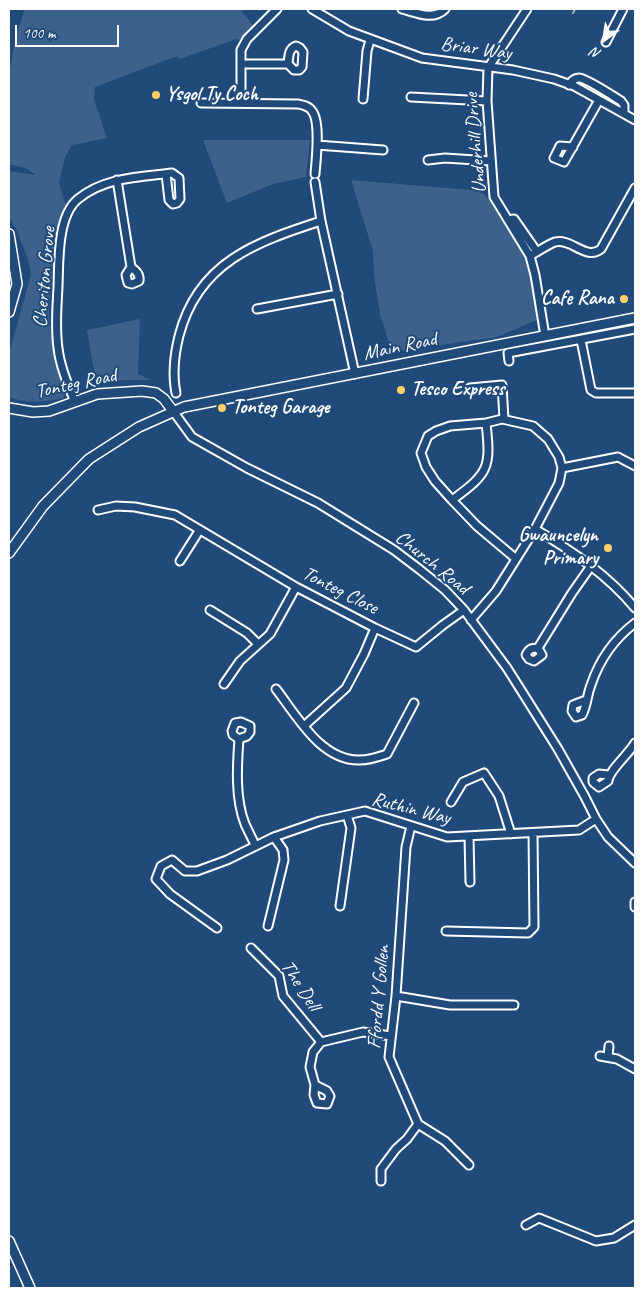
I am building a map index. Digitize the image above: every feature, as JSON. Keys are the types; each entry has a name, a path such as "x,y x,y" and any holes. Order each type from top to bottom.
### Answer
{"main road":[{"path":"9,234 16,284 9,312"},
{"name":"Main Road","path":"9,553 43,506 89,459 139,427 173,411 184,407 635,318"},
{"name":"Tonteg Road","path":"9,408 39,412 49,411 97,394 142,391 156,393 164,399 173,411"},
{"path":"9,1241 30,1288"}],"street":[{"path":"241,103 241,50 244,44 277,9"},
{"name":"Briar Way","path":"312,9 349,31 422,58 513,70 554,79 570,85 635,120"},
{"path":"402,9 429,16 441,14 445,9"},
{"name":"Underhill Drive","path":"526,9 488,68 487,101 490,161 494,197 530,256 545,336"},
{"path":"606,42 623,9"},
{"path":"364,99 367,51 370,40"},
{"path":"241,64 288,64"},
{"path":"570,85 574,79 586,80 621,101 624,105 624,113"},
{"path":"411,97 487,101"},
{"path":"573,147 599,100"},
{"path":"201,102 298,104 310,108 314,112 317,145 315,178 322,221 355,374"},
{"path":"317,145 383,150"},
{"path":"428,160 444,158 490,161"},
{"name":"Cheriton Grove","path":"75,402 60,360 56,330 60,242 67,216 76,200 96,188 117,180 166,174"},
{"path":"117,180 131,267"},
{"path":"530,256 556,242 566,243 592,254 596,253 601,249 635,188"},
{"path":"508,220 514,219 537,252"},
{"path":"176,393 173,370 181,330 188,310 202,287 214,273 232,258 271,238 322,221"},
{"path":"256,309 338,294"},
{"path":"509,362 508,353 635,329"},
{"path":"581,340 591,390 596,393 635,393"},
{"path":"470,388 502,385 504,420"},
{"name":"Church Road","path":"173,411 192,437 247,468 318,503 394,550 445,590 464,610 533,707 608,837 635,863"},
{"path":"471,620 496,591 535,529 559,483 562,468 559,457 548,439 533,426 504,420 450,426 428,436 421,453 426,467 435,481 483,531 515,558"},
{"path":"452,500 476,483 486,467 488,451 486,423"},
{"path":"562,468 618,457 635,466"},
{"name":"Tonteg Close","path":"98,510 116,506 135,507 174,515 296,587 375,628 416,646 464,610"},
{"path":"535,529 591,566 624,594 635,608"},
{"path":"180,562 199,531"},
{"path":"538,648 591,566"},
{"path":"224,684 240,660 270,634 296,587"},
{"path":"210,610 247,632 258,644"},
{"path":"586,700 595,673 613,643 635,623"},
{"path":"304,726 346,688 375,628"},
{"path":"276,689 304,726 322,745 345,758 358,760 371,760 387,754 414,703"},
{"path":"239,739 238,758 241,808 245,824 255,845"},
{"path":"608,775 630,752 635,743"},
{"path":"451,802 463,782 484,773 499,796 511,834"},
{"name":"Ruthin Way","path":"216,928 170,894 156,879 161,866 172,860 185,870 197,872 274,837 320,821 365,811 447,837 579,830 596,819"},
{"path":"340,906 351,828 347,815"},
{"name":"Ffordd Y Gollen","path":"411,826 406,847 396,996 389,1057 418,1124"},
{"path":"446,931 528,933 534,927 533,833"},
{"path":"468,836 470,882"},
{"path":"268,926 284,860 283,850 274,837"},
{"path":"635,902 635,907"},
{"name":"The Dell","path":"251,948 279,976 283,996 321,1042"},
{"path":"396,996 450,1005 514,1005"},
{"path":"315,1085 310,1067 313,1052 321,1042 363,1032 391,1036"},
{"path":"609,1046 604,1056 626,1063 635,1069"},
{"path":"381,1181 381,1169 418,1124 445,1141 469,1165"},
{"path":"526,1225 539,1218 596,1241 614,1238 635,1225"}],"shaded area":[{"path":"25,9 243,9 241,11 253,25 239,40 236,39 180,59 177,56 95,87 94,99 107,138 72,145 65,157 59,183 66,206 56,234 49,313 51,335 65,391 64,398 36,402 9,397 9,353 31,275 28,260 18,233 9,216 9,171 35,175 28,169 9,164 9,74 16,35"},
{"path":"203,140 310,140 306,177 273,184 227,203"},
{"path":"351,180 472,190 483,193 519,244 529,266 537,320 497,337 392,352 380,315 374,276 373,251"},
{"path":"140,319 138,374 151,380 96,383 87,330"}],"waterway":[{"path":"573,13 575,9"}],"place":[{"name":"Ysgol Ty Coch","path":"156,95"},
{"name":"Cafe Rana","path":"624,299"},
{"name":"Tesco Express","path":"401,390"},
{"name":"Tonteg Garage","path":"222,408"},
{"name":"Gwauncelyn Primary","path":"608,548"}]}
